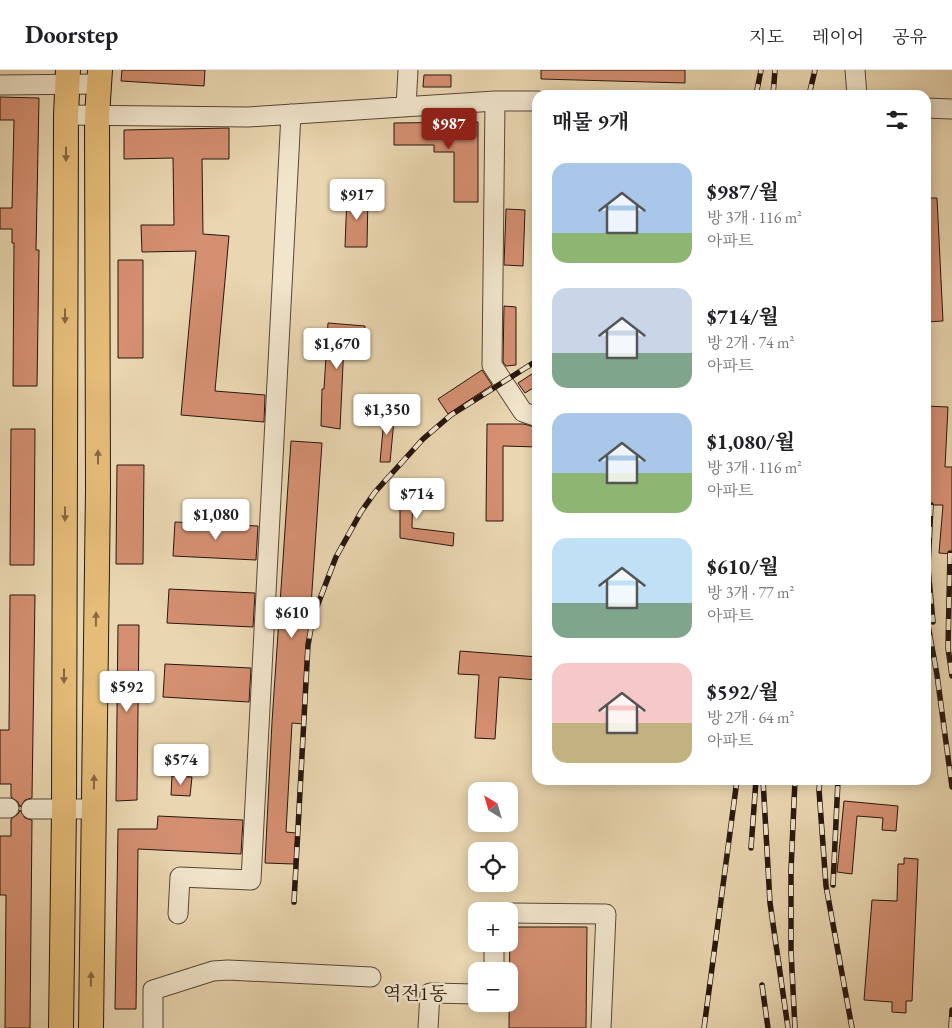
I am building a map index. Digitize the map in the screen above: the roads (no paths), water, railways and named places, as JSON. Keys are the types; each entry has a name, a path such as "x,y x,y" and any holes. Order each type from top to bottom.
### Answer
{"main road":[{"path":"61,1028 64,809 67,77"},
{"path":"90,1028 98,489 97,116 100,77"}],"street":[{"path":"406,107 408,70"},
{"path":"855,70 857,90"},
{"path":"0,85 67,77 100,77"},
{"path":"495,101 492,365 523,412 532,414"},
{"path":"66,114 209,118 495,101 532,101"},
{"path":"931,108 952,109"},
{"path":"178,914 180,877 251,880 290,114"},
{"path":"31,809 93,809"},
{"path":"518,913 606,914 601,1028"},
{"path":"153,1028 153,990 213,971 228,970 371,977"},
{"path":"428,1028 430,993 468,994"}],"railway":[{"path":"757,90 761,70"},
{"path":"773,90 775,70"},
{"path":"810,90 815,70"},
{"path":"294,902 308,645 313,617 336,557 361,512 375,492 423,439 451,415 532,364"},
{"path":"950,553 948,648 952,676"},
{"path":"931,600 933,622"},
{"path":"931,642 952,787"},
{"path":"704,1028 736,785"},
{"path":"751,848 756,785"},
{"path":"763,785 770,903 788,1028"},
{"path":"795,785 791,870 791,951 795,1028"},
{"path":"820,785 826,886 852,1028"},
{"path":"833,885 838,785"},
{"path":"762,985 768,1028"},
{"path":"951,1028 952,1010"}],"district":[{"name":"역전1동","path":"415,993"}]}
